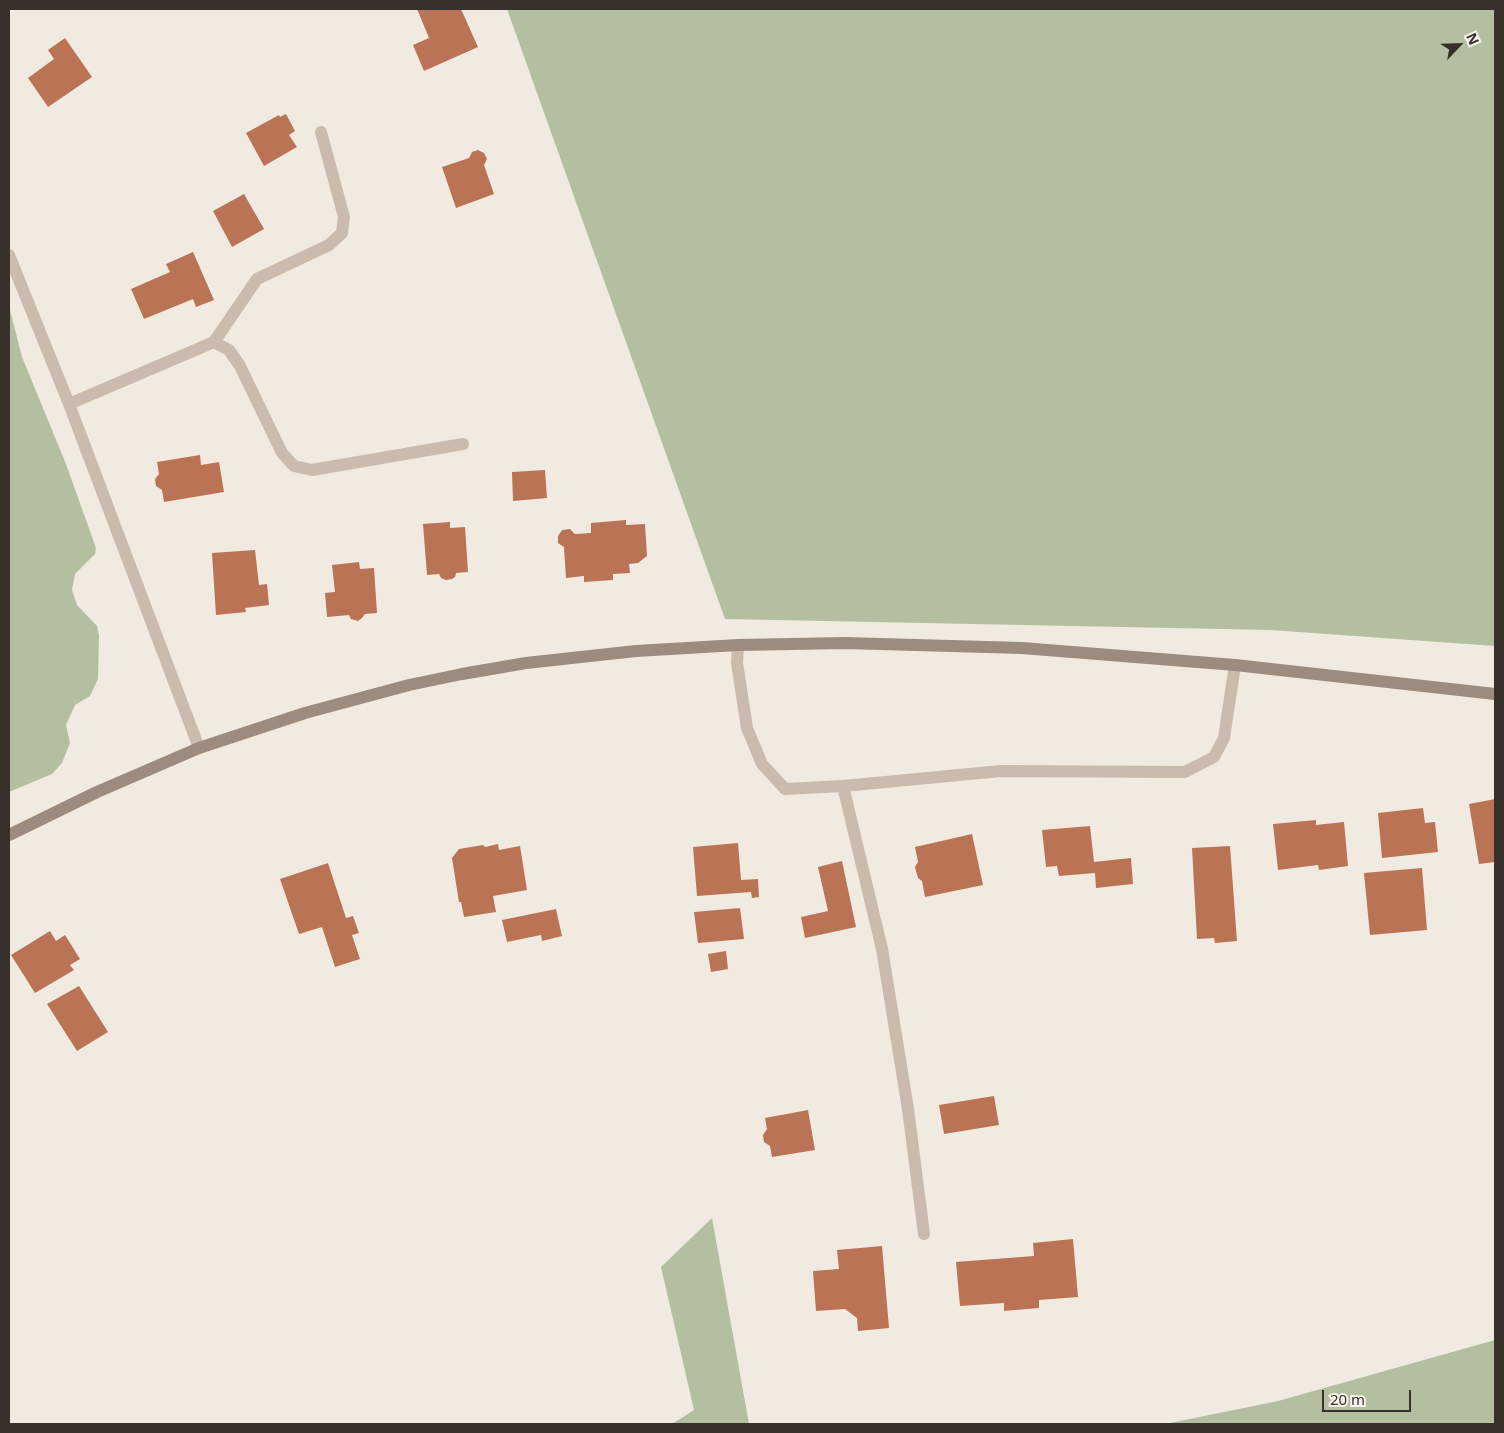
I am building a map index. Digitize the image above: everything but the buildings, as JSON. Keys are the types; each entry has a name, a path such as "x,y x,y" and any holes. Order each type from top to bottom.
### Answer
{"street":[{"path":"68,404 214,342 257,279 329,245 342,233 344,216 321,132"},
{"path":"9,255 199,748"},
{"path":"214,342 229,350 240,366 282,453 294,466 312,470 463,444"},
{"path":"9,835 96,792 199,748 305,712 409,685 462,674 526,663 636,651 738,645 846,643 1022,648 1235,665 1495,694"},
{"path":"738,645 738,662 746,728 762,764 785,789 843,786 1001,771 1185,772 1214,757 1224,738 1235,665"},
{"path":"843,786 882,949 908,1110 924,1234"}],"green space":[{"path":"507,9 1495,9 1495,646 1271,630 725,619"},
{"path":"9,306 22,357 66,464 96,548 95,554 75,574 72,590 77,605 97,626 99,635 98,679 90,696 75,705 66,725 70,743 62,763 52,774 9,792"},
{"path":"712,1218 749,1424 672,1424 694,1410 661,1267"},
{"path":"1495,1340 1495,1424 1165,1424 1278,1401"}]}
